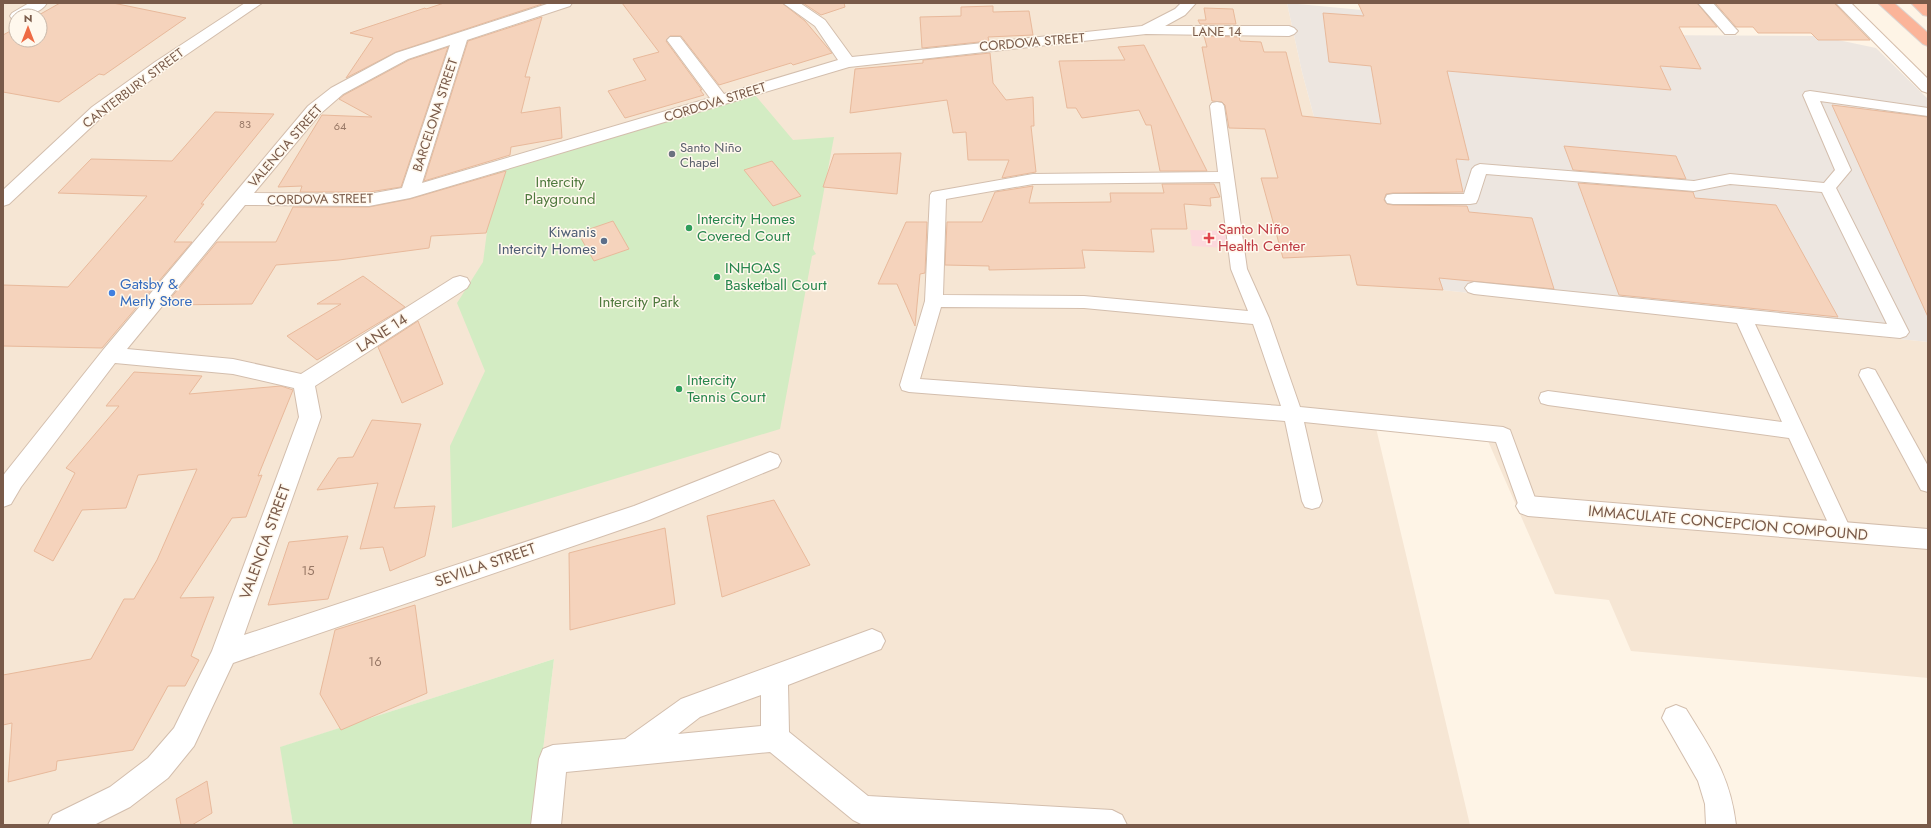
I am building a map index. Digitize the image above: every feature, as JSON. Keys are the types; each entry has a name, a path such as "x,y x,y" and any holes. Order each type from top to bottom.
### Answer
{"highway":[{"path":"1885,3 1928,41"},
{"path":"1905,3 1928,22"},
{"path":"1918,3 1928,12"}],"street":[{"path":"31,8 40,3"},
{"name":"CANTERBURY STREET","path":"3,200 10,186 98,111 161,64 254,3"},
{"name":"VALENCIA STREET","path":"6,485 238,199 314,110 337,91 402,56 565,3"},
{"path":"790,3 820,23 848,62"},
{"name":"CORDOVA STREET","path":"238,199 369,200 410,192 848,62 1145,30 1180,12 1189,3"},
{"path":"1706,3 1730,31"},
{"path":"1842,3 1928,88"},
{"name":"LANE 14","path":"1145,30 1288,31"},
{"name":"BARCELONA STREET","path":"410,192 460,38"},
{"path":"675,40 720,100"},
{"name":"LANE 14","path":"304,383 460,283"},
{"path":"110,355 198,362 275,374 304,383"},
{"name":"VALENCIA STREET","path":"63,825 120,797 158,768 184,737 224,654 310,417 304,383"},
{"name":"SEVILLA STREET","path":"224,654 634,515 770,461"},
{"name":"IMMACULATE CONCEPCION COMPOUND","path":"1528,506 1928,539"},
{"path":"631,751 691,708 872,641"},
{"path":"774,678 776,738"},
{"path":"1676,718 1711,776 1719,804 1721,825"},
{"path":"546,825 553,759 776,738 863,810 1112,825"}],"lane":[{"path":"1828,188 1843,170 1810,95 1928,112"},
{"path":"1217,106 1240,269 1260,318 1293,414 1312,501"},
{"path":"1393,199 1470,199 1480,169 1694,186 1730,179 1828,188"},
{"path":"1227,177 1033,180 938,195 934,301 909,385 1293,414 1503,435 1528,506"},
{"path":"1474,288 1743,317 1900,332 1828,188"},
{"path":"934,301 1084,302 1260,318"},
{"path":"1743,317 1842,532"},
{"path":"1868,375 1928,484"},
{"path":"1548,398 1795,431"}],"shaded area":[{"path":"3,3 1287,3 1302,72 1358,281 1928,342 1928,678 1631,651 1609,600 1555,594 1488,441 1376,428 1470,825 534,825 554,659 281,747 293,825 3,825"},
{"path":"1287,3 1631,35 1819,36 1876,48 1928,99 1928,342 1358,281 1302,72"},
{"name":"Santo Niño Health Center","path":"1190,230 1225,231 1227,248 1192,246"}],"green space":[{"name":"Intercity Park","path":"755,95 793,140 834,137 813,249 816,254 812,256 780,429 452,528 450,446 485,371 457,303 483,262 495,170"},
{"path":"554,659 534,825 293,825 280,747"}],"building":[{"path":"60,3 113,3 186,18 104,75 99,74 59,102 3,92 3,35 8,32 8,48 48,48 48,10"},
{"path":"444,3 545,3 396,52 346,78 373,38 350,33"},
{"path":"622,3 782,3 805,21 832,53 793,65 791,63 719,85 681,36 670,36 666,41 702,90 700,90 704,95 625,118 608,91 646,80 633,59 659,52"},
{"path":"803,3 844,3 845,7 821,15"},
{"path":"1358,3 1697,3 1717,27 1679,27 1701,69 1660,66 1671,90 1447,71 1469,160 1456,159 1463,192 1393,193 1386,194 1384,200 1387,204 1393,205 1467,206 1469,212 1532,218 1554,289 1439,278 1443,290 1357,285 1350,255 1283,258 1261,178 1278,178 1265,129 1229,128 1225,105 1222,102 1212,101 1202,47 1207,47 1204,36 1239,37 1240,41 1261,42 1264,52 1286,52 1302,116 1381,124 1371,66 1329,62 1323,13 1364,16"},
{"path":"1715,3 1834,3 1870,40 1818,40 1811,33 1758,33 1753,27 1736,27"},
{"path":"993,6 993,12 1029,11 1033,35 988,37 989,41 922,48 920,17 961,16 961,7"},
{"path":"1204,8 1233,9 1236,24 1200,24 1198,20 1206,20"},
{"path":"542,17 525,77 530,77 521,113 560,107 562,138 511,147 510,155 424,181 468,41"},
{"path":"1144,45 1207,171 1160,171 1151,125 1146,125 1139,110 1082,118 1076,108 1067,108 1059,61 1125,60 1118,47"},
{"path":"448,47 401,187 369,192 300,192 302,186 278,187 322,115 372,117 339,99 409,60"},
{"path":"990,53 993,83 1006,100 1033,97 1034,126 1031,126 1036,172 1002,178 1009,160 968,160 966,132 953,133 947,100 850,113 855,69 923,63 923,60"},
{"path":"1832,105 1928,117 1928,317"},
{"path":"215,112 274,114 201,204 204,204 174,242 192,242 102,348 3,346 3,285 68,287 147,196 58,193 91,159 172,161"},
{"path":"1564,146 1676,156 1686,179 1573,170"},
{"path":"901,153 897,194 823,187 834,154"},
{"path":"772,161 801,196 773,206 744,170"},
{"path":"506,171 486,233 431,236 429,248 339,260 276,265 252,304 165,305 217,242 276,242 293,207 369,207 410,199"},
{"path":"1578,183 1693,192 1695,198 1776,205 1838,317 1619,295"},
{"path":"1162,184 1214,184 1220,197 1210,198 1211,206 1184,204 1187,229 1151,229 1154,252 1082,250 1085,268 989,270 989,266 945,265 947,222 982,222 995,192 1033,186 1029,203 1111,202 1110,193 1164,193"},
{"name":"Kiwanis Intercity Homes","path":"613,221 629,249 594,261 578,233"},
{"path":"906,222 927,222 925,273 920,274 915,326 897,284 878,284"},
{"path":"363,276 405,307 317,360 287,336 341,304 317,304"},
{"path":"418,321 443,384 402,403 378,347"},
{"path":"134,372 202,376 189,394 281,386 293,390 258,476 262,475 246,517 232,518 180,598 214,597 191,656 199,660 185,686 168,686 133,750 57,761 56,770 8,782 12,723 3,725 3,675 91,659 124,599 134,599 157,560 197,469 138,475 126,508 82,510 53,561 34,551 75,473 66,468 119,406 106,406"},
{"path":"372,420 421,424 394,508 435,506 425,556 390,571 383,547 360,549 378,483 317,490 338,458 353,457"},
{"path":"774,500 810,565 722,597 707,516"},
{"path":"665,528 675,604 570,630 569,553"},
{"path":"348,536 328,599 268,605 289,542"},
{"path":"415,605 427,693 341,730 320,694 335,630"},
{"path":"207,781 212,813 192,825 181,825 176,799"}],"place":[{"name":"Santo Niño Chapel","path":"672,154"},
{"name":"Intercity Homes Covered Court","path":"689,228"},
{"name":"Santo Niño Health Center","path":"1209,238"},
{"name":"Kiwanis Intercity Homes","path":"604,241"},
{"name":"INHOAS Basketball Court","path":"717,277"},
{"name":"Gatsby & Merly Store","path":"112,293"},
{"name":"Intercity Tennis Court","path":"679,389"}],"park label":[{"name":"Intercity Playground","path":"560,190"}]}
